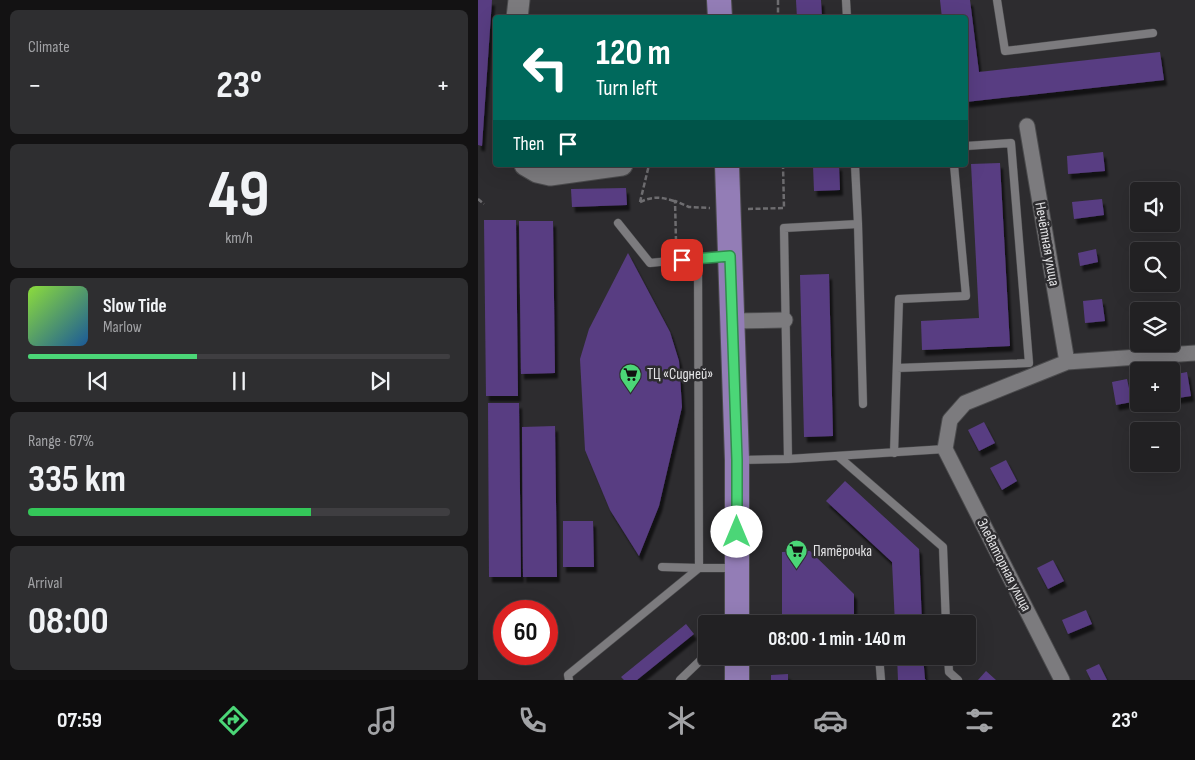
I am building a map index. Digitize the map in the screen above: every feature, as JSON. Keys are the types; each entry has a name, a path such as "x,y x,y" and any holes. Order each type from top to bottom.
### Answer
{"main road":[{"path":"517,15 519,0"},
{"path":"719,0 720,15"},
{"path":"528,167 537,172 550,175 608,167"},
{"path":"727,167 737,460 737,615"},
{"path":"737,665 737,680"}],"street":[{"name":"Нечётная улица","path":"1027,126 1067,362"},
{"path":"732,321 785,320"},
{"path":"945,449 950,420 965,403 1067,362 1196,353"},
{"name":"Элеваторная улица","path":"945,449 1062,680"}],"lane":[{"path":"846,0 847,15"},
{"path":"997,0 1005,51 1153,33"},
{"path":"897,368 1028,363 1011,144 968,146"},
{"path":"855,167 863,404"},
{"path":"894,453 900,299 966,296 954,167"},
{"path":"618,223 650,263 730,256"},
{"path":"788,459 784,228 858,224"},
{"path":"698,258 699,568"},
{"path":"737,460 839,457 945,449"},
{"path":"839,457 943,547 946,615"},
{"path":"662,567 737,568"},
{"path":"569,680 568,674 699,568"},
{"path":"680,680 698,663"},
{"path":"880,665 881,680"},
{"path":"948,665 948,672 958,680"}],"path":[{"path":"778,0 778,15"},
{"path":"649,167 640,202 650,197 661,197 689,207 712,208"},
{"path":"742,209 784,208 783,167"},
{"path":"478,199 484,204"},
{"path":"674,201 676,241"}],"building":[{"path":"478,0 492,0 482,146 478,145"},
{"path":"796,0 821,0 822,15 797,15"},
{"path":"940,0 970,0 979,72 1160,52 1164,80 968,102 968,15 942,15"},
{"path":"1103,152 1105,171 1068,174 1067,156"},
{"path":"1000,163 1010,346 922,350 921,321 979,318 971,164"},
{"path":"813,167 839,167 840,190 814,191"},
{"path":"626,188 627,205 572,207 571,189"},
{"path":"1102,199 1104,215 1074,219 1072,202"},
{"path":"484,220 516,220 518,396 486,396"},
{"path":"519,221 553,221 555,373 521,374"},
{"path":"1096,249 1098,262 1080,266 1078,253"},
{"name":"ТЦ «Сидней»","path":"628,253 670,332 679,361 682,407 659,506 639,556 610,510 585,450 580,359 589,329"},
{"path":"829,274 833,436 804,437 800,275"},
{"path":"1102,299 1105,321 1085,323 1083,301"},
{"path":"1187,372 1191,396 1180,398 1180,373"},
{"path":"1127,379 1130,402 1116,405 1112,382"},
{"path":"488,403 519,403 521,577 489,577"},
{"path":"984,422 995,443 979,451 968,430"},
{"path":"555,426 557,577 523,577 522,427"},
{"path":"1006,460 1017,481 1002,490 990,468"},
{"path":"845,481 919,549 922,615 895,615 892,562 826,501"},
{"path":"563,521 593,521 594,567 563,567"},
{"path":"810,551 854,594 854,615 782,615 782,552"},
{"path":"1053,560 1064,581 1048,589 1037,568"},
{"path":"1086,610 1092,624 1068,634 1062,620"},
{"path":"686,624 694,634 637,680 624,680 621,677"},
{"path":"1099,664 1107,680 1091,680 1086,670"},
{"path":"897,665 924,665 926,680 898,680"},
{"path":"986,671 996,680 978,680"},
{"path":"788,674 788,680 771,680 771,675"}],"place":[{"name":"ТЦ «Сидней»","path":"631,393"},
{"name":"Пятёрочка","path":"797,570"}],"route":[{"path":"682,260 730,256 737,460 737,532"}]}
